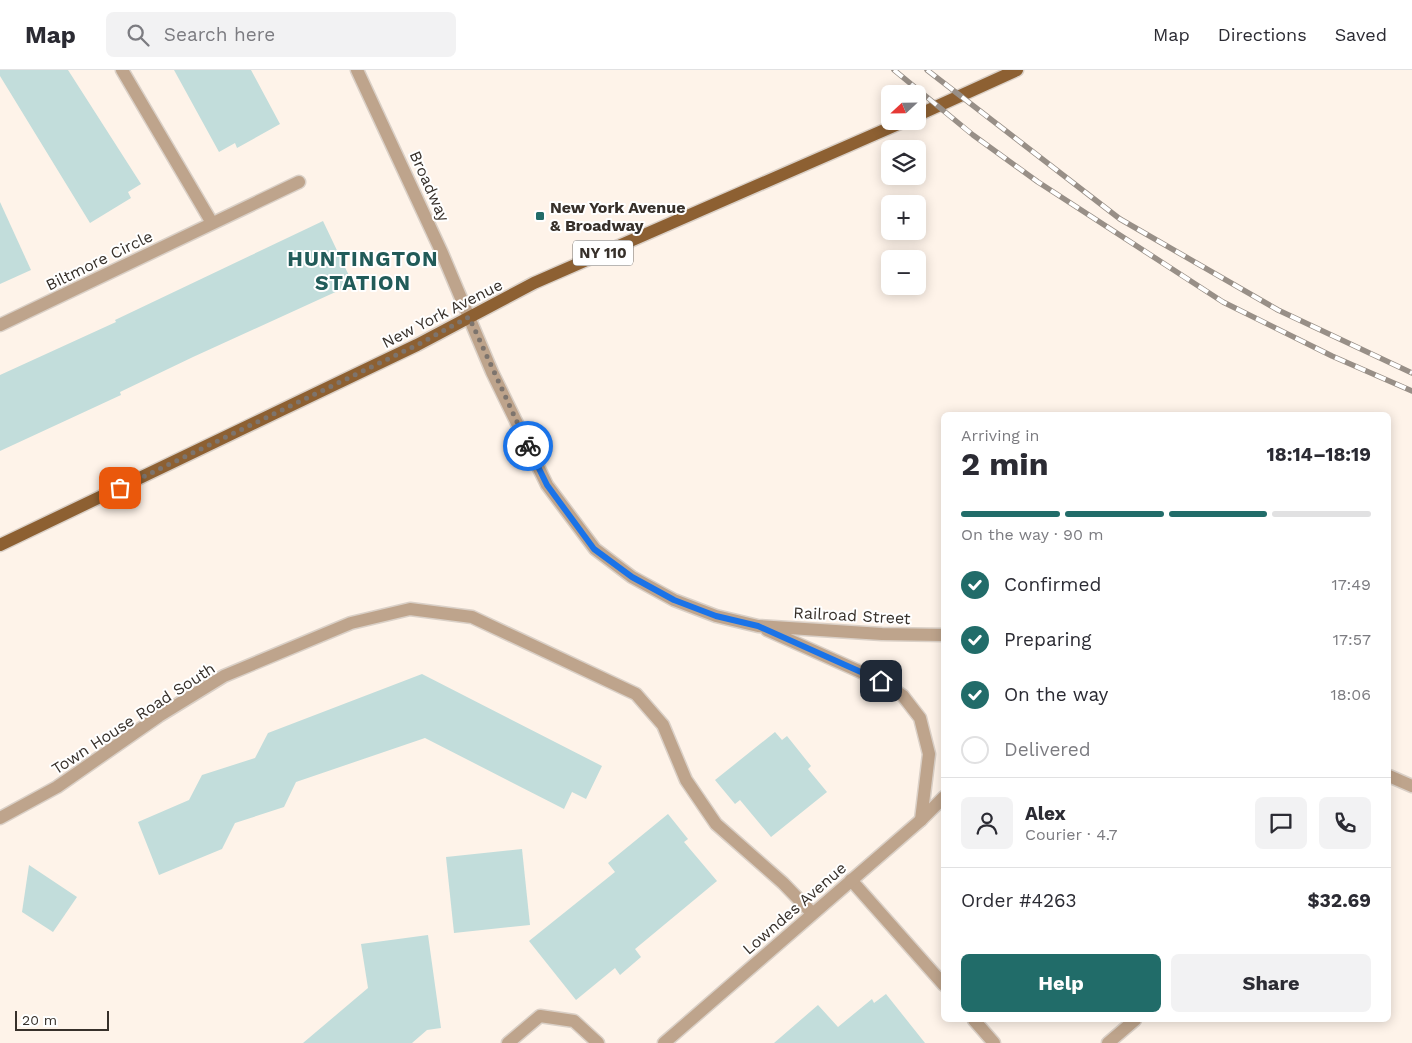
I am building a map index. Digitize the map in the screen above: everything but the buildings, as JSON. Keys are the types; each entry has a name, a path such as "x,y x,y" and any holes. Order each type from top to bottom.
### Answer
{"main road":[{"path":"926,111 1017,70"},
{"name":"New York Avenue","path":"0,545 417,345 534,284 885,130"}],"street":[{"path":"122,70 212,223"},
{"name":"Broadway","path":"357,70 395,149 469,317"},
{"name":"Biltmore Circle","path":"0,325 299,182"},
{"name":"Railroad Street","path":"469,317 492,372 547,485 594,549 632,577 674,600 716,616 758,626 882,634 941,635"},
{"name":"Town House Road South","path":"0,818 57,787 159,716 224,676 350,623 410,609 472,617 636,694 663,725 686,780 716,824 784,883 812,913"},
{"name":"Railroad Street","path":"758,626 881,681 903,696 920,718 929,754 922,820"},
{"path":"1391,777 1412,786"},
{"name":"Lowndes Avenue","path":"664,1043 812,913 922,820 941,800"},
{"path":"851,880 941,982"},
{"path":"508,1043 540,1016 574,1021 598,1043"},
{"path":"976,1022 994,1043"},
{"path":"1108,1043 1134,1022"}],"railway":[{"path":"894,70 973,135 1038,182 1223,302 1332,356 1412,391"},
{"path":"927,70 1120,219 1278,310 1412,373"}],"way so far":[{"path":"120,488 417,345 469,317 492,372 528,446"}],"place":[{"name":"New York Avenue & Broadway","path":"540,216"}],"district":[{"name":"HUNTINGTON STATION","path":"363,271"}],"route":[{"path":"528,446 547,485 594,549 632,577 674,600 716,616 758,626 881,681"}]}
